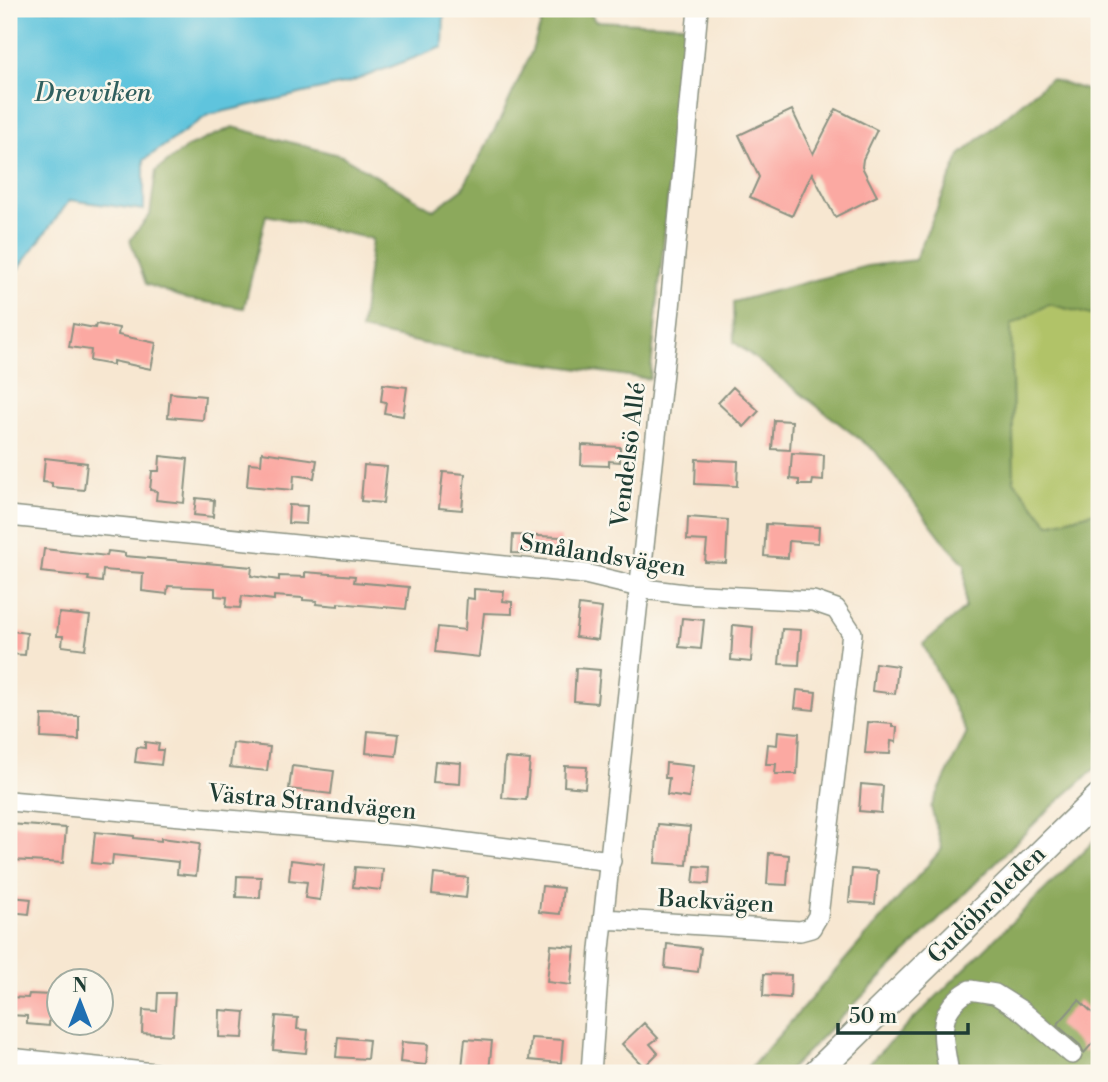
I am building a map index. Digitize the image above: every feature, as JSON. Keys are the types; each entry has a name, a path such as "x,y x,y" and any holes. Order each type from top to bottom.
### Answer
{"main road":[{"name":"Gudöbroleden","path":"816,1073 1099,797"}],"street":[{"name":"Vendelsö Allé","path":"591,1073 604,919 638,586 669,321 698,9"},
{"name":"Smålandsvägen","path":"9,516 585,574 685,594 813,601 836,609 852,633 818,916"},
{"name":"Västra Strandvägen","path":"9,801 412,836 611,861"},
{"name":"Backvägen","path":"604,919 800,930 811,928 818,916"},
{"path":"948,1073 944,1028 946,1016 950,1005 970,990 995,994 1022,1011 1072,1054"},
{"path":"9,1058 154,1073"}],"green space":[{"path":"546,9 588,9 595,21 685,25 650,379 463,352 361,330 372,239 266,215 244,308 187,299 146,284 130,240 150,215 156,171 187,147 233,127 342,156 434,210 463,188 501,118 531,53"},
{"path":"1050,79 1099,94 1099,317 1049,304 1011,325 1014,481 1049,524 1099,511 1099,765 1045,813 786,1073 746,1073 942,849 931,807 967,733 923,644 965,608 965,564 947,545 875,451 734,342 733,302 867,266 915,260 960,155"},
{"path":"1049,304 1099,317 1099,511 1049,524 1014,481 1011,325"},
{"path":"1099,837 1099,1073 859,1073 1087,848"}],"water":[{"name":"Drevviken","path":"9,9 444,9 443,47 348,83 208,115 144,160 144,210 70,200 9,281"}],"building":[{"path":"836,109 877,130 862,167 877,196 835,217 812,173 792,216 750,197 759,177 739,135 792,110 813,154"},
{"path":"73,324 119,328 118,335 156,343 151,369 113,361 113,365 90,361 91,350 69,347"},
{"path":"383,384 407,387 403,416 384,413 386,402 381,401"},
{"path":"733,387 759,411 744,427 718,403"},
{"path":"170,393 205,396 203,420 168,417"},
{"path":"774,420 792,421 790,450 772,449"},
{"path":"582,445 620,447 620,462 609,461 609,466 581,465"},
{"path":"262,452 317,460 314,478 294,475 293,490 247,486 249,463 261,464"},
{"path":"792,453 824,455 823,481 813,480 812,485 799,485 799,480 790,479"},
{"path":"160,456 188,459 184,503 156,500 157,491 150,490 152,471 159,471"},
{"path":"45,458 87,463 84,490 52,487 52,483 43,482"},
{"path":"696,459 738,461 737,486 695,484"},
{"path":"364,465 387,467 383,503 361,501"},
{"path":"443,472 465,474 462,510 439,508"},
{"path":"196,498 214,500 213,517 194,515"},
{"path":"289,505 307,506 306,524 288,523"},
{"path":"688,517 728,520 726,563 705,562 707,541 687,540"},
{"path":"766,524 819,527 818,543 789,541 788,558 764,556"},
{"path":"513,535 561,537 560,555 512,553"},
{"path":"44,549 107,556 108,551 125,553 125,556 252,567 251,576 279,580 279,576 305,577 305,572 355,576 354,582 409,587 406,609 338,603 338,606 316,604 317,601 303,598 274,596 274,600 242,596 240,608 226,607 227,597 215,596 215,588 168,586 167,594 142,591 143,573 103,570 102,582 88,580 89,577 41,572"},
{"path":"474,589 504,591 503,601 512,602 512,614 484,613 479,657 435,652 438,627 465,630 467,598 474,599"},
{"path":"579,605 602,608 598,640 575,637"},
{"path":"59,613 90,616 85,649 62,646 63,636 57,636"},
{"path":"682,618 704,620 701,649 679,647"},
{"path":"733,625 753,627 751,662 731,660"},
{"path":"782,629 801,630 799,665 779,664"},
{"path":"12,631 27,633 25,655 9,654 9,636 12,636"},
{"path":"875,663 898,666 895,694 872,691"},
{"path":"576,668 600,670 597,703 574,701"},
{"path":"797,690 816,692 814,710 795,708"},
{"path":"42,715 79,716 79,740 41,738"},
{"path":"868,722 892,724 892,727 897,727 896,742 891,741 890,754 865,753"},
{"path":"368,731 399,734 396,756 366,753"},
{"path":"778,731 799,733 797,774 775,774 776,764 766,764 768,744 777,745"},
{"path":"145,742 159,744 158,750 163,750 161,765 135,762 137,747 145,748"},
{"path":"233,743 270,747 267,771 230,767"},
{"path":"505,758 530,760 526,800 502,798"},
{"path":"435,761 461,763 460,784 433,782"},
{"path":"666,763 693,766 689,798 667,795 669,778 665,778"},
{"path":"292,766 334,771 331,794 289,789"},
{"path":"565,766 587,767 585,788 564,786"},
{"path":"861,784 883,786 881,813 859,811"},
{"path":"9,824 66,828 63,863 12,860 13,845 9,845"},
{"path":"658,824 690,827 687,865 655,863"},
{"path":"95,832 200,843 196,876 177,874 178,862 113,855 112,865 92,863"},
{"path":"769,853 789,855 787,885 767,884"},
{"path":"291,860 324,864 320,900 305,898 307,882 289,880"},
{"path":"695,866 710,867 709,884 693,883"},
{"path":"355,867 383,869 381,890 353,887"},
{"path":"852,869 878,871 875,904 849,902"},
{"path":"434,874 468,878 466,898 432,894"},
{"path":"237,876 261,877 260,898 236,897"},
{"path":"542,886 563,888 560,914 539,912"},
{"path":"11,897 31,899 29,914 10,912"},
{"path":"667,944 701,948 698,972 665,968"},
{"path":"551,945 575,947 571,985 547,982"},
{"path":"764,974 791,975 790,998 763,996"},
{"path":"158,993 175,993 172,1035 142,1033 143,1010 157,1011"},
{"path":"29,994 46,995 46,1026 27,1024 27,1016 9,1015 9,997 28,998"},
{"path":"1079,1000 1099,1019 1099,1036 1084,1053 1080,1045 1057,1025"},
{"path":"220,1010 245,1012 243,1038 219,1037"},
{"path":"276,1016 298,1018 297,1029 308,1030 306,1053 273,1050"},
{"path":"644,1023 658,1038 650,1044 658,1053 644,1067 622,1044"},
{"path":"338,1037 369,1040 367,1059 336,1057"},
{"path":"531,1038 563,1040 561,1063 529,1060"},
{"path":"465,1039 492,1041 489,1071 462,1068"},
{"path":"402,1042 428,1044 426,1065 400,1062"}]}
